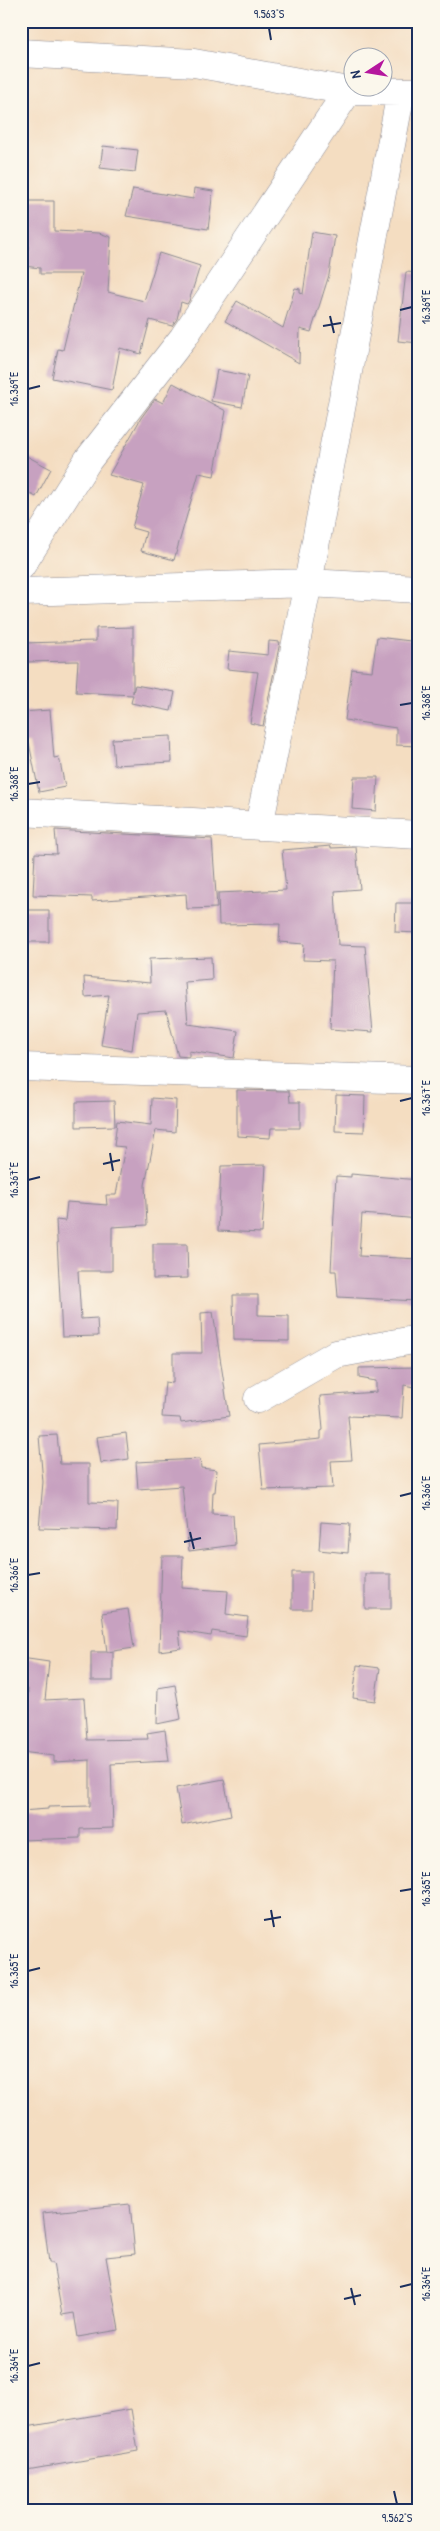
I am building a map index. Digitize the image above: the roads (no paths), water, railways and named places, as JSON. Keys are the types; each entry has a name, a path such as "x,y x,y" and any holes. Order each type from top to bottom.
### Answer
{"street":[{"path":"21,53 194,63 342,90"},
{"path":"259,826 410,92 392,92"},
{"path":"21,566 88,460 183,338 343,98"},
{"path":"21,592 308,583 419,589"},
{"path":"21,812 419,835"},
{"path":"21,1067 419,1080"},
{"path":"258,1399 336,1354 419,1339"}]}
